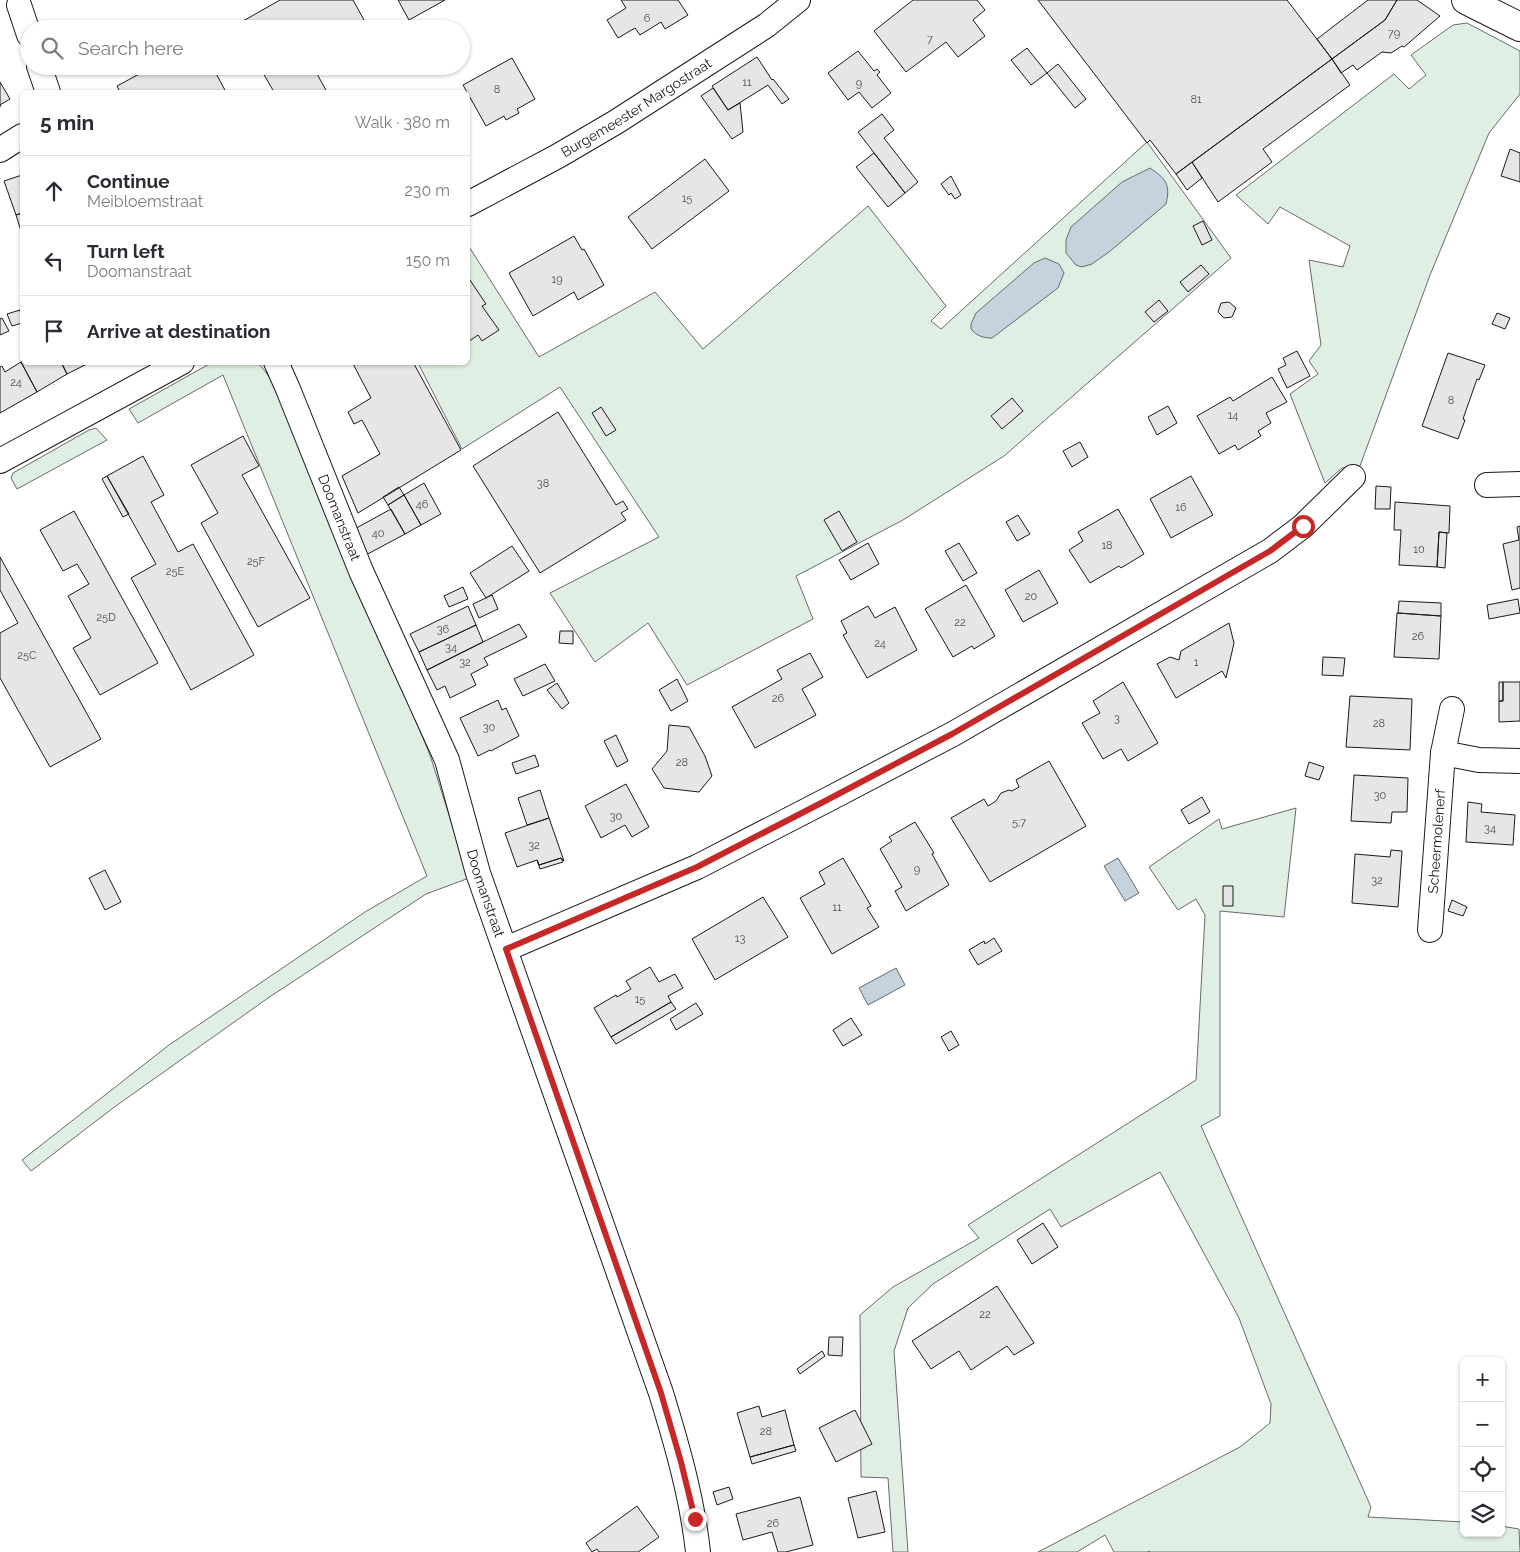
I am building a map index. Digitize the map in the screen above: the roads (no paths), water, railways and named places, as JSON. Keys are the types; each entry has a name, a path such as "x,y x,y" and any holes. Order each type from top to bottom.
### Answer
{"street":[{"name":"Burgemeester Margostraat","path":"470,203 558,156 616,122 767,26 798,0"},
{"path":"1466,0 1520,27"},
{"path":"19,5 24,20"},
{"path":"42,75 47,90"},
{"path":"0,150 20,137"},
{"path":"0,461 147,371 170,365"},
{"name":"Doomanstraat","path":"277,365 361,571 447,760 478,873 661,1393 693,1510 698,1552"},
{"path":"506,949 697,867 952,734 1270,551 1303,526 1353,477"},
{"path":"1487,485 1520,484"},
{"name":"Scheermolenerf","path":"1430,930 1443,753 1452,709"},
{"path":"1443,753 1479,760 1520,761"}]}
